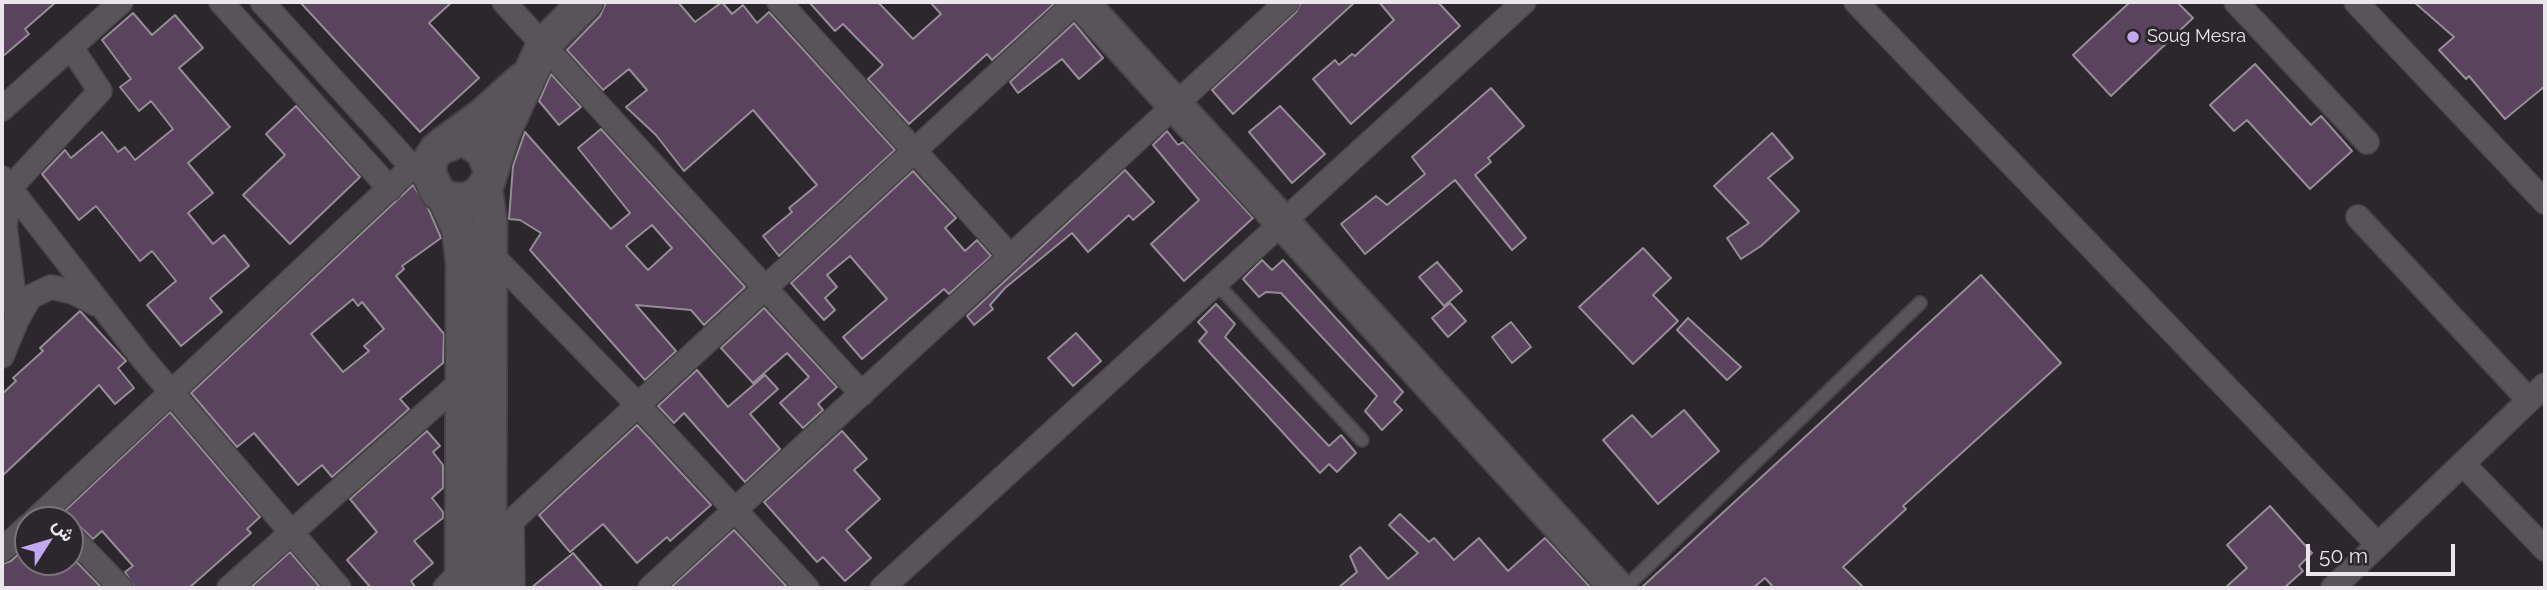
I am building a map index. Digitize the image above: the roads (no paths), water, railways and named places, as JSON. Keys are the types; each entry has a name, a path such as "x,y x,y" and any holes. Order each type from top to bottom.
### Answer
{"main road":[{"path":"428,160 482,116 538,58 586,2"},
{"path":"1079,2 1617,588"},
{"path":"444,197 467,200 488,178 538,58"},
{"path":"428,160 459,140 477,145 488,159 500,532 464,584"},
{"path":"428,160 434,187 444,197 459,229 463,263 464,584"}],"street":[{"path":"2,110 121,2"},
{"path":"221,2 390,189"},
{"path":"56,506 390,189 428,160 262,2"},
{"path":"504,2 538,58 765,289 862,394"},
{"path":"779,2 1011,257"},
{"path":"513,588 500,532 1079,2"},
{"path":"650,588 1287,2"},
{"path":"882,588 1524,2"},
{"path":"1856,2 2378,545"},
{"path":"2236,2 2367,142"},
{"path":"2356,2 2545,202"},
{"path":"17,320 4,229 6,183 100,91 71,47"},
{"path":"6,183 173,393 339,588"},
{"path":"2333,588 2537,393 2358,216"},
{"path":"459,229 489,251 638,405 807,588"},
{"path":"2,356 30,297 51,287 73,292 103,307"},
{"path":"229,588 463,380"},
{"path":"2463,464 2545,549"},
{"path":"84,550 121,588"}],"lane":[{"path":"1216,284 1362,440"},
{"path":"1625,588 1920,303"}],"place":[{"name":"Soug Mesra","path":"2133,37"}]}
